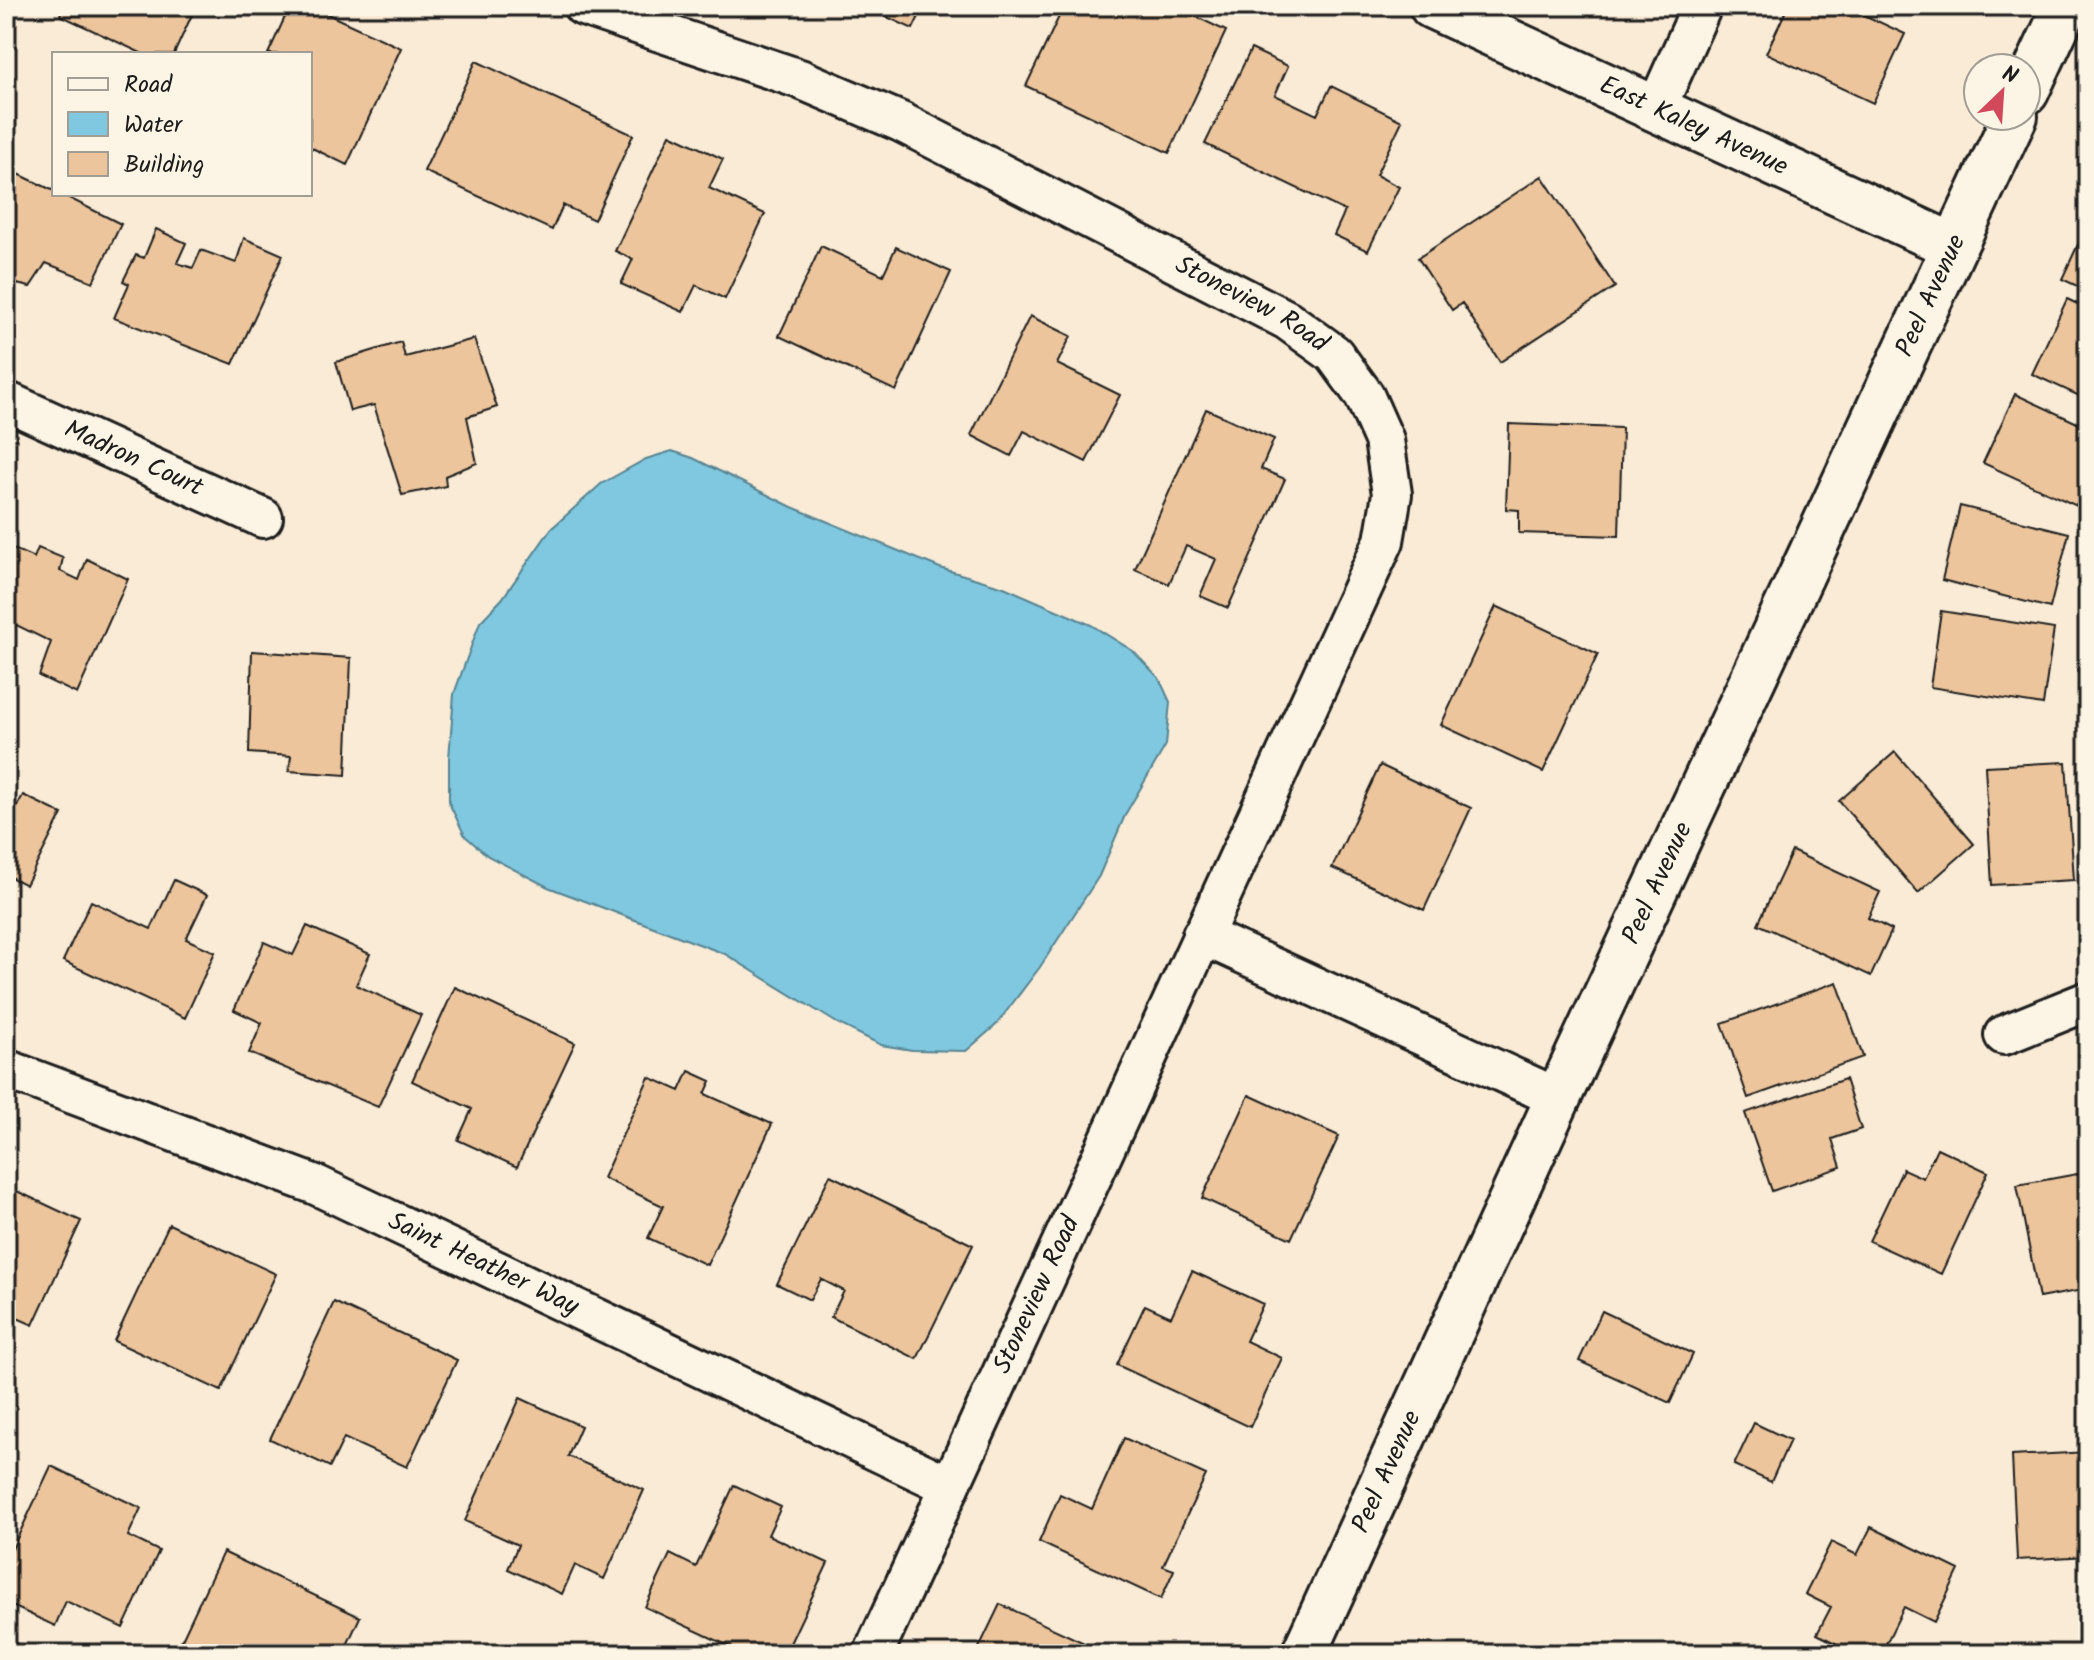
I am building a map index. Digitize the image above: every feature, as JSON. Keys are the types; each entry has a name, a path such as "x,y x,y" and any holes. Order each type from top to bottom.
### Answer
{"street":[{"name":"Stoneview Road","path":"583,6 800,79 901,122 1287,320 1334,354 1364,395 1384,440 1392,494 1384,541 873,1654"},
{"name":"East Kaley Avenue","path":"1432,6 1953,246"},
{"path":"1656,109 1702,6"},
{"path":"2042,58 2066,6"},
{"name":"Peel Avenue","path":"1304,1654 1558,1098 2007,132"},
{"name":"Madron Court","path":"6,401 263,518"},
{"path":"1202,935 1558,1098"},
{"path":"2004,1035 2088,1001"},
{"name":"Saint Heather Way","path":"6,1069 316,1185 950,1486"}],"water":[{"path":"672,451 693,458 792,507 940,568 1004,587 1091,625 1133,651 1159,678 1170,702 1166,745 1126,813 1099,876 1040,967 996,1025 966,1051 912,1050 881,1045 837,1023 725,954 548,887 488,856 465,836 449,803 449,758 454,694 480,622 502,599 551,529 601,484 646,459"}],"building":[{"path":"64,6 196,6 175,52 139,52 60,15"},
{"path":"290,6 310,6 401,48 347,165 312,148 312,52 269,52"},
{"path":"863,6 924,6 913,29"},
{"path":"1064,6 1174,6 1226,31 1169,153 1026,86"},
{"path":"1788,6 1845,6 1905,34 1873,103 1766,53"},
{"path":"1251,49 1288,66 1275,95 1317,115 1331,86 1402,121 1376,175 1399,187 1368,251 1334,235 1345,211 1205,144"},
{"path":"476,61 633,135 594,220 563,205 552,230 424,171"},
{"path":"670,134 723,159 709,188 765,214 725,299 696,285 683,312 621,284 633,259 615,251"},
{"path":"6,168 52,190 52,196 65,196 121,224 93,282 46,263 30,287 8,282 6,287"},
{"path":"1542,176 1615,287 1500,362 1462,303 1452,310 1418,258"},
{"path":"2088,223 2088,291 2062,279"},
{"path":"156,229 186,243 177,263 193,268 201,250 236,263 244,238 283,255 233,364 114,318 129,284 123,281 136,255 144,258"},
{"path":"821,246 883,275 896,247 951,272 896,391 779,336"},
{"path":"2067,299 2088,309 2088,400 2032,374"},
{"path":"1030,316 1071,336 1057,364 1120,395 1086,462 1024,431 1011,456 971,435"},
{"path":"474,339 497,407 467,417 477,463 445,476 446,486 402,495 374,405 350,411 336,362 401,342 405,357"},
{"path":"2015,394 2088,428 2088,487 2079,507 1983,463"},
{"path":"1206,409 1274,439 1261,469 1285,479 1228,608 1200,596 1216,559 1186,546 1169,584 1135,569"},
{"path":"1509,424 1622,428 1619,536 1519,533 1519,510 1506,509"},
{"path":"1960,506 2069,533 2050,608 1942,580"},
{"path":"9,547 34,558 38,548 63,558 60,571 79,580 87,559 128,579 77,694 39,676 51,642 6,620 6,556"},
{"path":"1496,606 1598,654 1543,772 1441,725"},
{"path":"1941,611 2054,629 2043,705 1930,687"},
{"path":"252,651 351,658 346,775 289,771 291,756 249,753"},
{"path":"1895,752 1974,844 1918,893 1839,801"},
{"path":"2066,762 2074,880 1992,885 1985,766"},
{"path":"1380,765 1471,808 1424,910 1332,868"},
{"path":"23,795 62,814 26,885 6,875 6,811 13,814"},
{"path":"1792,851 1880,892 1868,918 1892,930 1871,976 1758,924"},
{"path":"174,880 207,895 186,939 215,952 185,1018 63,961 91,901 151,929"},
{"path":"307,926 370,954 356,985 421,1015 378,1107 249,1053 262,1023 234,1010 264,942 293,955"},
{"path":"1837,982 1863,1057 1748,1098 1722,1023"},
{"path":"455,987 575,1043 517,1167 458,1140 472,1109 412,1081"},
{"path":"689,1071 711,1081 705,1094 772,1124 707,1265 648,1238 663,1206 603,1178 649,1077 680,1091"},
{"path":"1845,1079 1861,1129 1832,1139 1841,1167 1772,1191 1745,1113"},
{"path":"1249,1095 1339,1136 1291,1239 1202,1198"},
{"path":"1937,1148 1988,1172 1941,1274 1869,1241 1903,1169 1923,1178"},
{"path":"2088,1172 2088,1289 2039,1298 2017,1185"},
{"path":"830,1175 973,1245 917,1359 831,1317 844,1291 821,1279 810,1300 777,1284"},
{"path":"6,1186 81,1221 33,1325 6,1313"},
{"path":"169,1224 276,1274 221,1391 114,1341"},
{"path":"1192,1271 1263,1304 1246,1341 1282,1358 1250,1427 1117,1365 1145,1305 1171,1317"},
{"path":"334,1302 457,1360 407,1467 344,1438 330,1467 270,1439"},
{"path":"1602,1311 1693,1354 1670,1403 1579,1361"},
{"path":"520,1398 581,1426 568,1456 644,1490 604,1579 575,1565 562,1594 508,1569 518,1545 465,1521"},
{"path":"1754,1423 1790,1440 1771,1482 1734,1465"},
{"path":"1124,1438 1206,1475 1163,1566 1174,1570 1161,1599 1039,1542 1060,1494 1092,1509"},
{"path":"2088,1452 2088,1556 2017,1560 2012,1456"},
{"path":"51,1466 141,1508 128,1536 159,1551 123,1628 66,1601 55,1626 6,1603 6,1562"},
{"path":"734,1485 781,1507 768,1535 828,1563 785,1654 746,1654 645,1607 670,1554 696,1567"},
{"path":"1871,1527 1959,1570 1934,1622 1904,1607 1881,1654 1857,1654 1817,1634 1831,1607 1805,1594 1831,1542 1857,1555"},
{"path":"223,1552 360,1617 343,1654 175,1654"},
{"path":"1000,1604 1108,1654 976,1654"}]}
